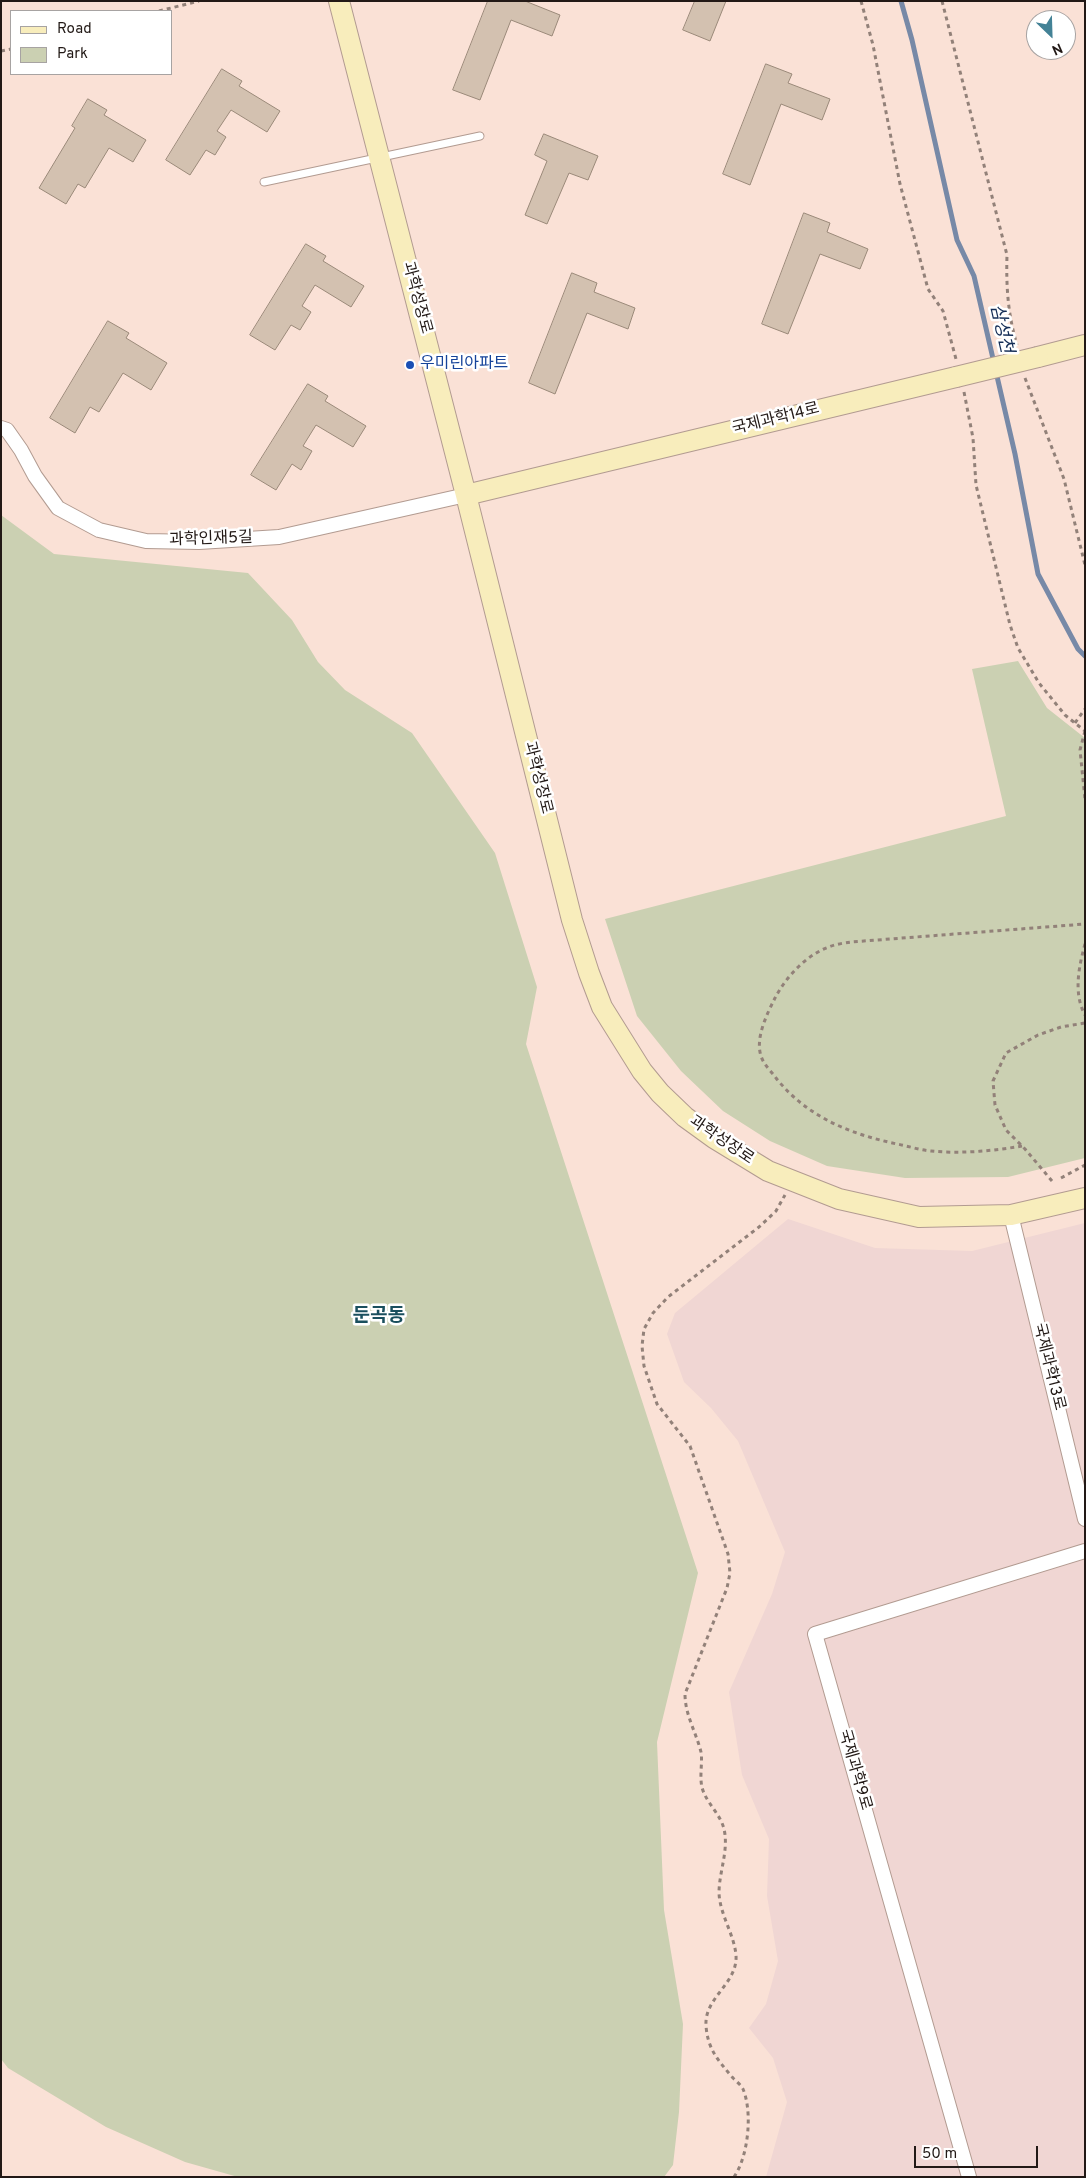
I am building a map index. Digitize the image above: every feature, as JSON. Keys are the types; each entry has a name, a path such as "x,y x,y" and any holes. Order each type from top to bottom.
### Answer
{"street":[{"name":"과학성장로","path":"338,1 466,495 572,920 602,1007 642,1071 660,1093 685,1117 740,1155 768,1171 793,1182 839,1199 919,1216 1011,1215 1085,1198"},
{"name":"국제과학14로","path":"466,495 956,377 1031,363 1085,345"},
{"name":"과학인재5길","path":"1,428 7,430 21,450 34,476 58,508 99,530 146,541 199,542 280,537 466,495"},
{"name":"국제과학13로","path":"1011,1215 1085,1519"},
{"name":"국제과학9로","path":"969,2177 815,1634 1085,1551"}],"lane":[{"path":"264,182 480,136"}],"path":[{"path":"163,10 199,1"},
{"path":"942,1 1007,256 1006,290 1010,321 1018,350"},
{"path":"1031,363 1028,388 1064,480 1085,565"},
{"path":"1074,723 1085,709"},
{"path":"1085,731 1080,750 1085,798"},
{"path":"1022,1146 1004,1149 929,1151 869,1138 834,1124 789,1094 765,1064 761,1055 760,1044 767,1015 780,988 795,970 811,956 829,947 861,941 1085,924"},
{"path":"1085,944 1078,987 1085,1015"},
{"path":"1052,1181 1006,1130 995,1105 993,1081 1006,1053 1038,1035 1060,1027 1085,1023"},
{"path":"1061,1178 1085,1165"},
{"path":"734,2177 742,2166 746,2151 747,2112 742,2089 713,2054 706,2024 708,2011 731,1978 735,1967 736,1953 722,1910 719,1892 725,1846 724,1828 703,1791 701,1752 685,1706 684,1694 727,1588 730,1573 728,1554 690,1446 657,1404 644,1366 642,1346 644,1329 653,1313 663,1302 776,1211 793,1182"}],"shaded area":[{"path":"788,1219 875,1248 972,1251 1085,1223 1085,2177 766,2177 787,2102 773,2058 749,2028 766,2004 778,1961 767,1896 769,1839 742,1775 729,1692 772,1594 785,1552 738,1441 711,1408 684,1382 667,1334 675,1313"}],"green space":[{"path":"1,515 54,554 248,573 292,620 318,662 345,690 412,733 495,853 537,987 526,1044 698,1573 657,1742 664,1910 683,2024 679,2112 673,2165 664,2177 238,2177 185,2162 106,2127 8,2068 1,2059"},
{"path":"1018,661 1047,708 1085,738 1085,1158 1008,1177 905,1178 827,1166 770,1141 723,1111 681,1071 637,1016 605,919 1006,816 972,669"}],"building":[{"path":"488,1 525,1 560,15 552,36 511,20 480,100 453,90"},
{"path":"695,1 726,1 710,41 683,30"},
{"path":"766,64 792,74 788,83 830,99 822,120 781,104 750,185 723,174"},
{"path":"222,69 242,81 239,86 280,111 267,132 231,110 217,131 226,137 215,155 206,150 190,175 166,160"},
{"path":"88,99 107,110 104,115 146,140 133,162 109,148 85,188 78,184 66,204 39,188 75,128 72,126"},
{"path":"544,134 598,156 588,180 569,173 547,224 525,215 547,161 535,155"},
{"path":"804,213 830,223 827,232 868,249 860,269 820,254 788,334 762,324"},
{"path":"306,244 326,256 323,261 364,286 351,307 315,285 302,306 311,312 300,330 291,325 275,350 250,335"},
{"path":"572,273 597,283 594,292 635,308 628,329 587,313 555,394 529,383"},
{"path":"108,321 129,333 126,338 167,363 151,390 123,373 99,412 90,407 75,433 50,418"},
{"path":"308,384 328,396 325,401 366,426 353,447 316,425 303,446 312,451 301,470 292,464 276,490 251,475"}],"waterway":[{"name":"삼성천","path":"901,1 912,40 957,240 974,276 994,363"},
{"name":"삼성천","path":"996,372 1015,454 1038,574 1078,649 1085,656"}],"place":[{"name":"우미린아파트","path":"410,365"}],"district":[{"name":"둔곡동","path":"379,1317"}]}
